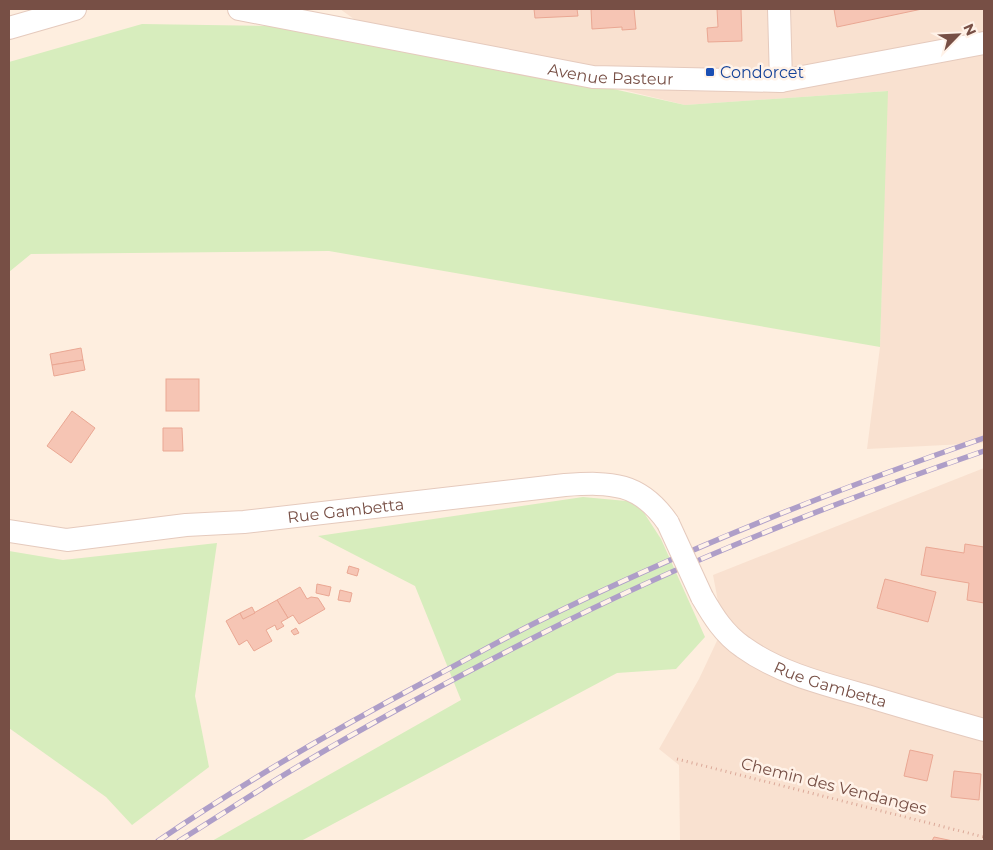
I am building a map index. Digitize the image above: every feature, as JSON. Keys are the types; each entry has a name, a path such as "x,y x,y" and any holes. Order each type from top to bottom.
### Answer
{"street":[{"path":"9,28 75,9"},
{"name":"Avenue Pasteur","path":"239,9 593,77 781,81 984,43"},
{"path":"779,9 781,81"},
{"name":"Rue Gambetta","path":"9,530 67,540 186,525 244,522 565,485 592,483 619,486 634,491 647,499 668,523 702,597 715,620 742,647 787,671 816,682 984,730"}],"path":[{"name":"Chemin des Vendanges","path":"678,759 984,837"}],"shaded area":[{"path":"340,9 984,9 984,443 867,449 880,347 887,91 685,105 365,27"},
{"path":"984,468 984,841 680,841 679,765 659,749 699,679 723,628 713,575"}],"green space":[{"path":"142,24 335,27 685,105 888,91 880,347 329,251 31,254 9,272 9,62"},
{"path":"583,497 637,502 661,539 705,637 676,669 617,673 301,841 212,841 461,700 415,586 318,536"},
{"path":"217,543 195,696 209,767 132,825 106,797 9,728 9,551 63,560"}],"building":[{"path":"534,9 577,9 578,16 535,18"},
{"path":"591,9 634,9 636,29 622,30 622,27 592,29"},
{"path":"717,9 741,9 742,41 708,42 707,28 718,27"},
{"path":"834,9 922,9 837,27"},
{"path":"81,348 83,360 52,365 50,354"},
{"path":"83,360 85,370 54,376 52,365"},
{"path":"166,379 199,379 199,411 166,411"},
{"path":"72,411 95,428 71,463 47,446"},
{"path":"163,428 182,428 183,451 163,451"},
{"path":"965,544 984,547 984,603 967,600 969,583 921,575 926,547 964,553"},
{"path":"349,566 359,569 357,576 347,573"},
{"path":"885,579 936,592 928,622 877,608"},
{"path":"317,584 331,587 329,596 316,593"},
{"path":"300,587 307,599 311,597 318,598 325,609 299,624 293,615 288,618 277,600"},
{"path":"340,590 352,593 350,602 338,600"},
{"path":"277,600 288,618 281,622 284,626 277,630 275,625 266,630 272,641 254,651 247,640 239,645 226,621 240,613 243,619"},
{"path":"252,607 255,613 243,619 240,613"},
{"path":"296,628 299,633 294,635 291,631"},
{"path":"910,750 933,755 927,781 904,776"},
{"path":"954,771 981,774 979,800 951,797"},
{"path":"934,837 953,841 932,841"}],"railway":[{"path":"158,841 257,777 325,737 535,623 645,571 756,523 984,438"},
{"path":"179,841 306,761 472,670 593,608 758,535 870,491 984,451"}],"place":[{"name":"Condorcet","path":"710,72"}]}
